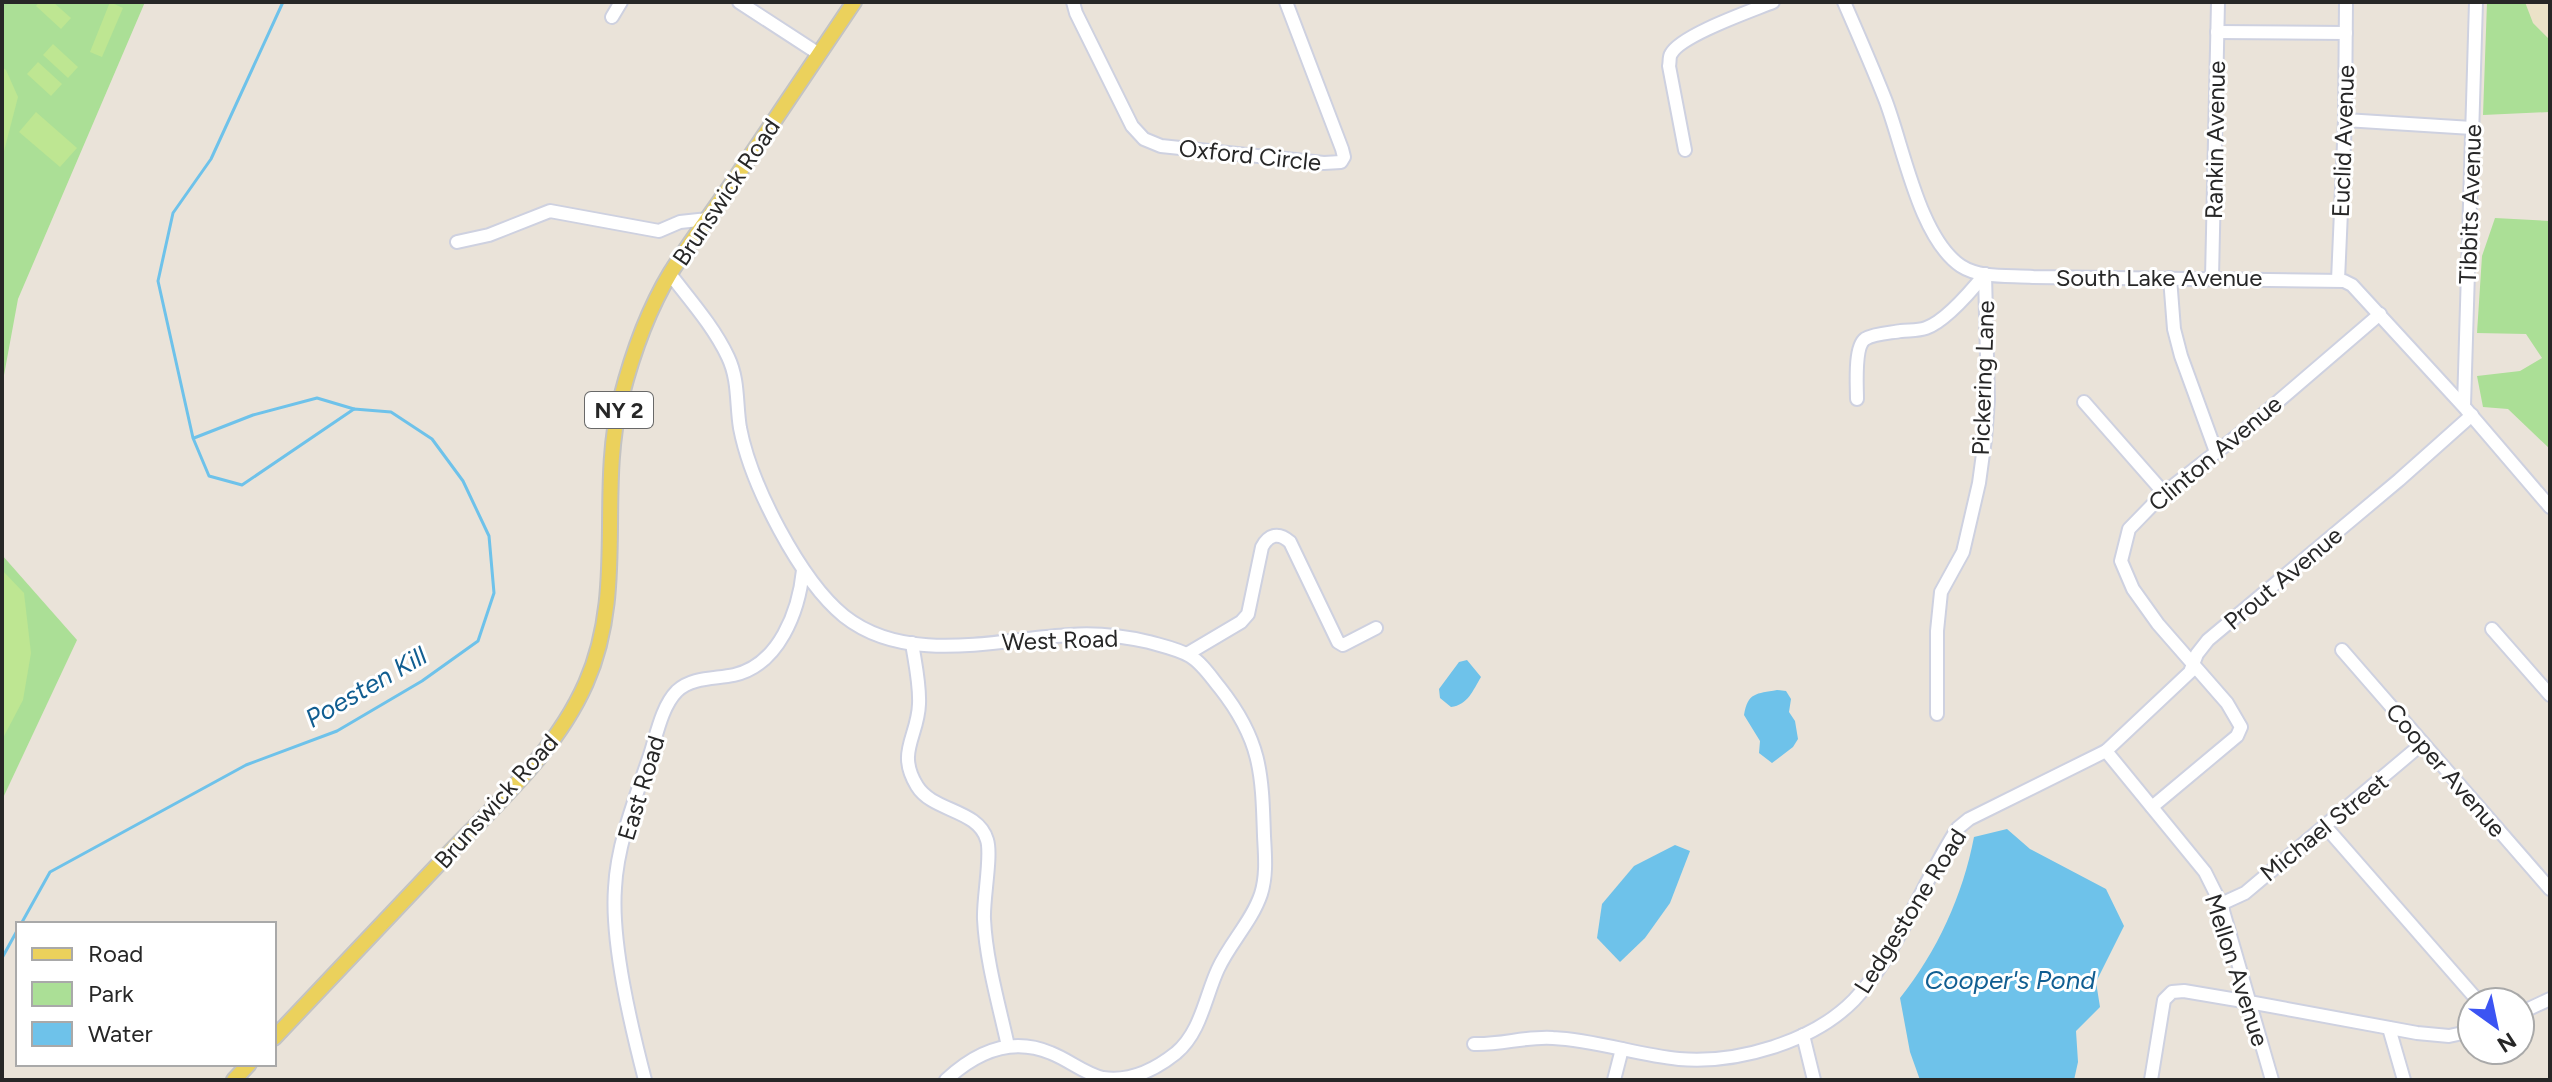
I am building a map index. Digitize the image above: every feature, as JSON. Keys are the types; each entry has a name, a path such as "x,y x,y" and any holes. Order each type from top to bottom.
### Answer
{"main road":[{"name":"Brunswick Road","path":"276,1036 527,772 568,718 591,670 607,611 611,575 611,461 621,399 639,340 670,274 854,2"}],"street":[{"path":"612,17 621,2"},
{"path":"739,2 819,54"},
{"name":"Oxford Circle","path":"1073,2 1132,126 1144,139 1161,146 1203,152 1341,162 1344,157 1342,149 1286,2"},
{"path":"1685,150 1669,66 1671,54 1697,34 1773,2"},
{"name":"South Lake Avenue","path":"1844,2 1886,101 1928,225 1952,259 1970,271 1985,274 2338,280"},
{"name":"Rankin Avenue","path":"2212,278 2218,2"},
{"name":"Euclid Avenue","path":"2338,280 2346,2"},
{"name":"Tibbits Avenue","path":"2468,411 2476,2"},
{"path":"2217,32 2346,33"},
{"path":"2345,120 2472,128"},
{"path":"457,242 489,235 550,211 659,231 680,222 708,219"},
{"name":"West Road","path":"670,274 701,313 728,357 736,382 741,431 751,465 779,528 803,570 824,598 847,619 889,638 912,643 946,646 1102,635 1133,639 1187,654"},
{"path":"1857,399 1858,356 1860,344 1865,339 1932,325 1973,289 1985,274"},
{"name":"Pickering Lane","path":"1937,714 1937,631 1941,592 1963,552 1979,483 1985,439 1988,400 1985,274"},
{"path":"2170,278 2174,329 2181,356 2216,452"},
{"path":"2338,280 2352,285 2380,314 2550,507"},
{"name":"Clinton Avenue","path":"2152,807 2241,732 2240,723 2227,703 2158,624 2133,589 2123,570 2122,551 2129,529 2164,493 2380,314"},
{"path":"2084,402 2164,493"},
{"name":"Prout Avenue","path":"2106,751 2190,672 2197,654 2208,640 2391,488 2468,411"},
{"path":"946,1080 977,1056 1008,1046 1032,1047 1050,1052 1102,1077 1134,1076 1155,1068 1187,1041 1224,958 1254,909 1262,891 1265,871 1258,755 1238,711 1196,660 1187,654 1241,622 1248,614 1262,547 1266,539 1273,535 1283,536 1290,542 1338,642 1343,645 1357,640 1376,628"},
{"name":"East Road","path":"645,1080 620,959 614,909 620,854 641,781 673,696 690,682 742,673 771,654 795,607 803,570"},
{"path":"2492,629 2550,695"},
{"path":"912,643 920,699 906,757 908,767 917,787 926,797 980,826 986,836 989,847 983,893 984,923 1008,1046"},
{"name":"Cooper Avenue","path":"2342,650 2550,889"},
{"name":"Michael Street","path":"2221,904 2245,893 2423,743"},
{"name":"Mellon Avenue","path":"2106,751 2205,872 2221,904 2272,1080"},
{"name":"Ledgestone Road","path":"1474,1044 1550,1037 1583,1040 1681,1059 1716,1058 1769,1048 1803,1035 1841,1011 1863,988 1888,953 1958,828 1969,819 2106,751"},
{"path":"2325,826 2465,986"},
{"path":"2151,1080 2167,995 2172,992 2184,991 2389,1028 2456,1034"},
{"path":"2389,1028 2404,1080"},
{"path":"1803,1035 1814,1080"},
{"path":"1614,1080 1622,1049"}],"shaded area":[{"path":"2525,2 2550,2 2550,40 2533,23"}],"green space":[{"path":"2,2 145,2 18,299 2,386"},
{"path":"39,2 53,2 71,18 61,29 36,6"},
{"path":"110,2 123,8 102,57 90,52"},
{"path":"2487,2 2525,2 2533,23 2550,40 2550,112 2483,115"},
{"path":"53,44 78,67 68,78 43,55"},
{"path":"38,62 62,84 51,96 27,74"},
{"path":"2,67 18,97 2,159"},
{"path":"36,112 77,148 60,167 19,132"},
{"path":"2495,218 2550,221 2550,449 2508,409 2483,407 2477,376 2520,371 2542,358 2526,334 2477,333 2482,256"},
{"path":"2,555 77,640 2,800"},
{"path":"2,570 24,593 31,653 23,700 2,740"}],"water":[{"path":"1467,660 1481,677 1466,700 1451,707 1440,698 1439,689 1459,662"},
{"path":"1786,691 1791,699 1789,712 1795,721 1798,739 1793,747 1772,763 1759,753 1760,741 1744,715 1754,695"},
{"name":"Cooper's Pond","path":"2007,829 2030,849 2106,889 2124,926 2096,982 2100,1007 2076,1031 2078,1062 2074,1080 1920,1080 1910,1052 1900,998 1926,962 1947,922 1963,880 1974,837"},
{"path":"1675,845 1690,851 1670,903 1645,938 1620,962 1597,938 1602,904 1634,866"}],"waterway":[{"name":"Poesten Kill","path":"22,922 50,872 246,765 337,731 422,681 478,641 494,593 489,536 463,481 432,439 391,412 354,409 242,485 209,476 193,438 158,281 173,213 211,159 283,2"},
{"name":"Poesten Kill","path":"194,438 253,415 317,398 354,409"},
{"name":"Poesten Kill","path":"2,958 16,933"}]}
